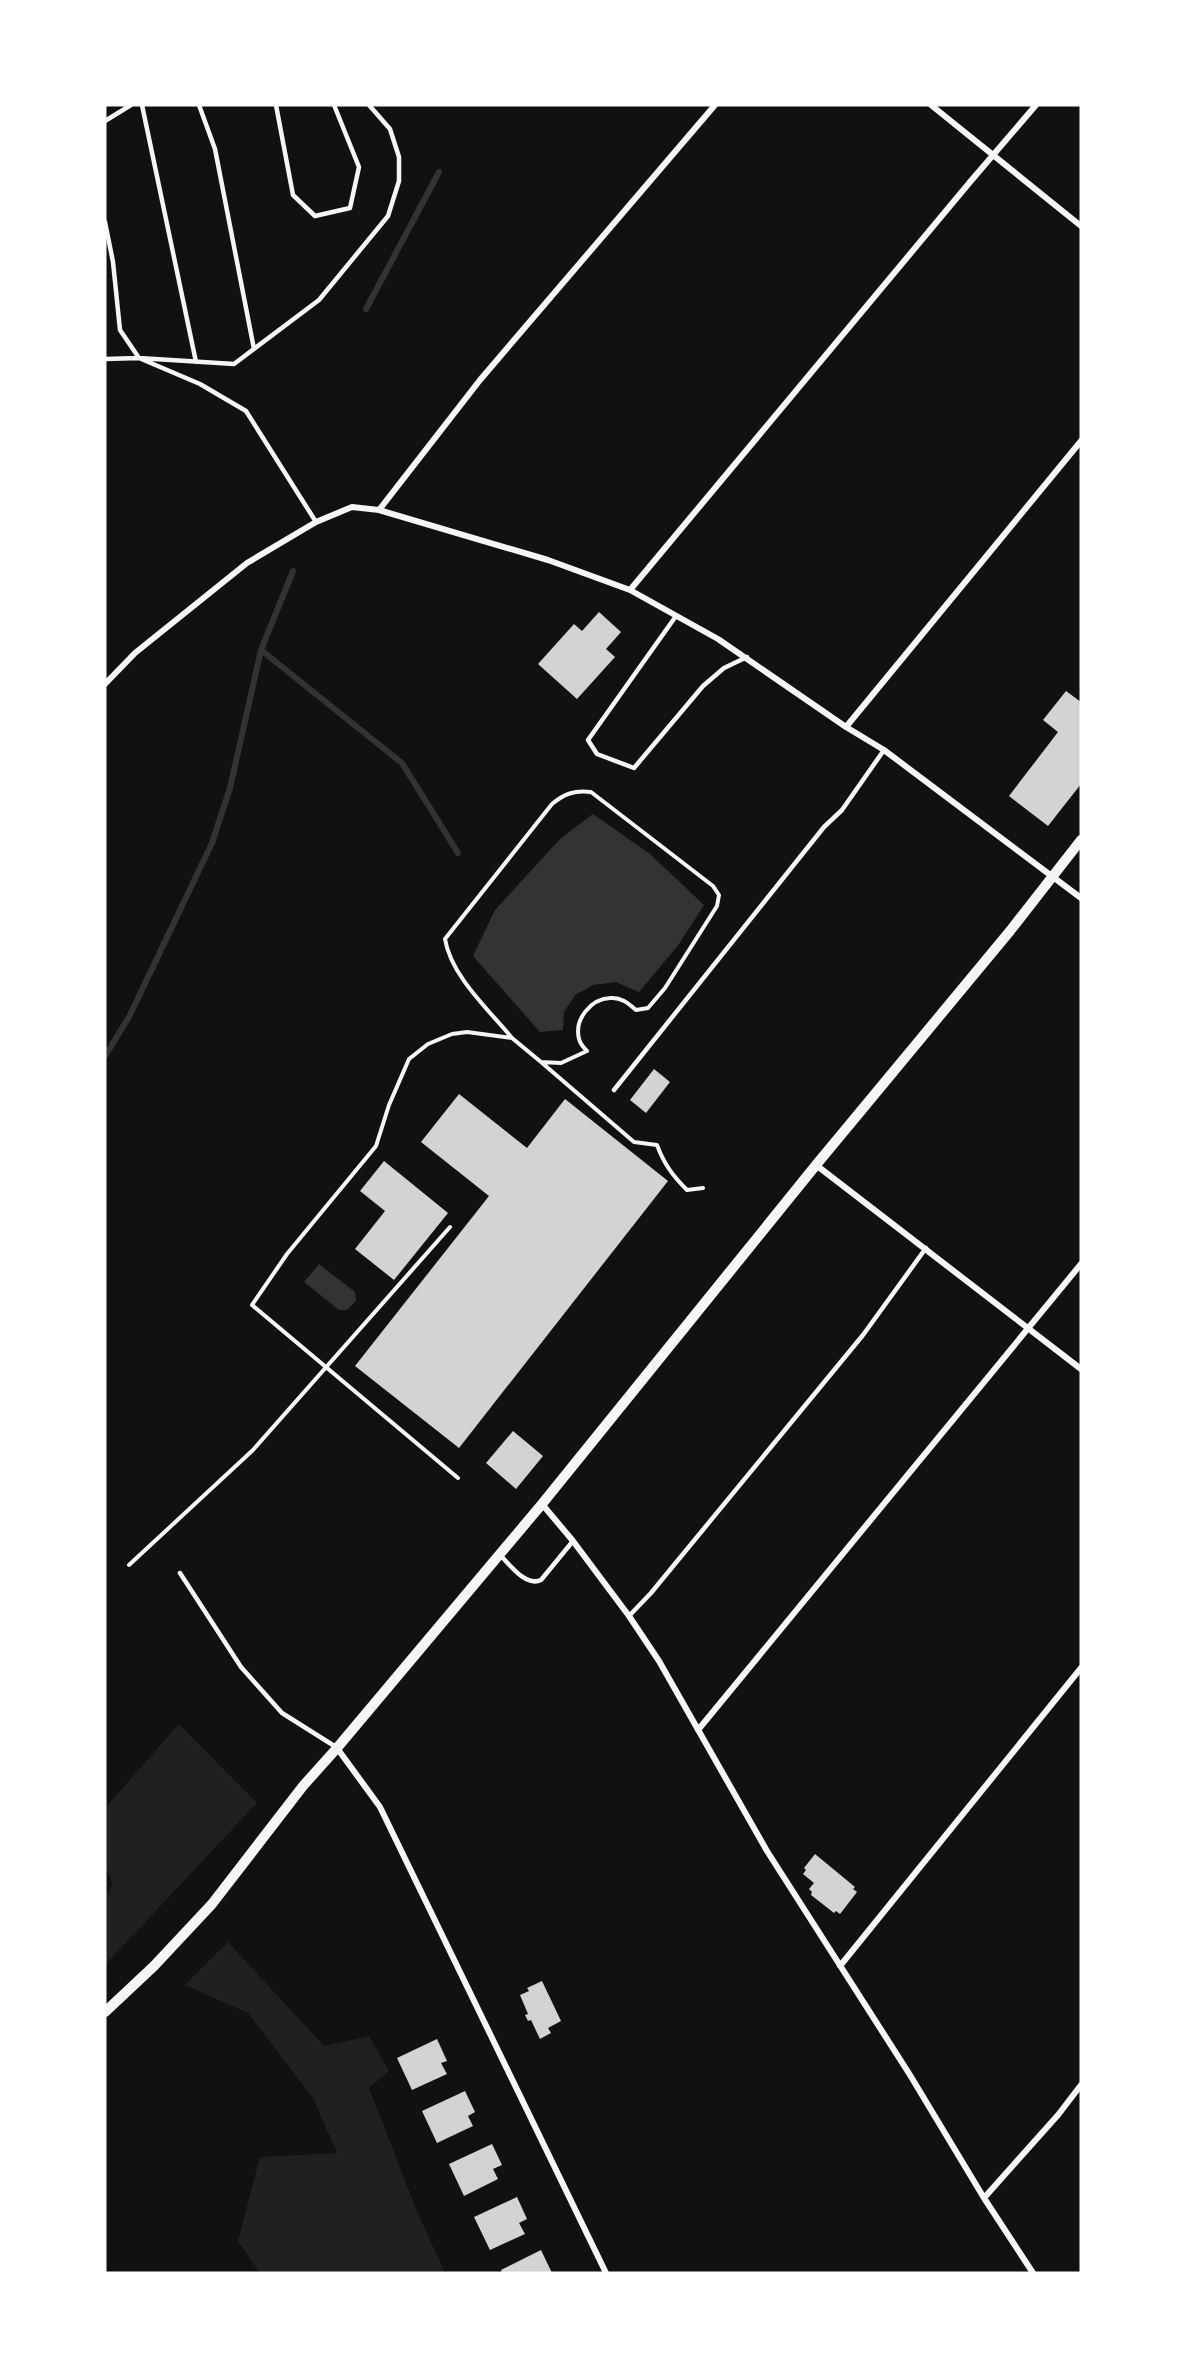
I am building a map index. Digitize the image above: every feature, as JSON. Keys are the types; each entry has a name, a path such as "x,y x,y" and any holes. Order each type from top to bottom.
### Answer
{"street":[{"path":"379,510 480,380 715,105"},
{"path":"931,105 1081,226"},
{"path":"630,590 1036,105"},
{"path":"846,727 1081,441"},
{"path":"105,684 135,653 247,563 316,522 352,507 379,510 548,560 630,590 747,657 846,727 884,750 1081,898"},
{"path":"105,2012 154,1966 212,1904 303,1786 338,1748 542,1504 1081,840"},
{"path":"816,1165 1081,1369"},
{"path":"698,1730 1081,1264"},
{"path":"542,1504 629,1616 767,1851 1033,2273"},
{"path":"840,1966 1081,1668"},
{"path":"338,1748 380,1807 606,2273"},
{"path":"984,2198 1058,2115 1081,2085"}],"lane":[{"path":"105,121 131,105"},
{"path":"142,105 196,362"},
{"path":"199,105 215,149 254,349"},
{"path":"276,105 293,195 315,216 350,208 359,168 334,105"},
{"path":"105,359 139,358 234,364 319,300 387,216 399,181 399,157 390,129 369,105"},
{"path":"105,222 113,262 120,330 139,358 200,384 246,411 316,522"},
{"path":"105,264 113,262"},
{"path":"676,616 588,740 597,754 634,768 703,686 724,668 747,657"},
{"path":"614,1090 824,827 842,810 884,750"},
{"path":"629,1616 651,1593 855,1344 926,1248"},
{"path":"499,1554 528,1582 535,1583 541,1580 573,1541"},
{"path":"180,1573 241,1667 282,1713 338,1748"}],"path":[{"path":"541,1062 561,1063 586,1051 579,1039 579,1023 585,1010 597,1001 611,997 625,1001 636,1010 648,1008 665,988 717,906 719,895 713,886 591,792 579,790 563,795 552,804 445,939 448,955 459,973 512,1038 634,1142 657,1145 668,1169 687,1190 703,1188"},
{"path":"458,1478 252,1305 287,1254 376,1146 389,1105 409,1059 428,1044 452,1034 467,1032 512,1038"},
{"path":"129,1565 253,1450 450,1227"}],"shaded area":[{"path":"593,814 650,854 704,905 679,944 639,992 616,982 593,985 575,995 564,1012 563,1030 540,1032 473,956 495,910 561,838"},
{"path":"319,1264 355,1292 356,1301 347,1310 339,1310 304,1282"},
{"path":"179,1724 257,1803 105,1965 105,1896 113,1885 105,1866 105,1808"},
{"path":"228,1942 324,2046 369,2036 389,2071 369,2088 418,2214 445,2273 260,2273 238,2241 260,2157 337,2153 313,2098 248,2013 185,1985"}],"building":[{"path":"599,612 621,632 606,649 615,657 577,699 538,664 574,624 582,631"},
{"path":"1066,691 1081,702 1081,784 1048,826 1009,796 1058,732 1043,720"},
{"path":"654,1069 670,1082 646,1113 630,1100"},
{"path":"459,1094 527,1148 565,1099 668,1181 459,1448 355,1366 489,1196 421,1142"},
{"path":"384,1161 448,1213 394,1280 355,1249 385,1211 360,1191"},
{"path":"513,1431 543,1456 516,1489 486,1463"},
{"path":"815,1854 855,1887 853,1889 857,1892 840,1914 836,1911 834,1913 811,1895 812,1892 809,1889 814,1883 803,1874 806,1870 804,1868"},
{"path":"542,1981 561,2021 548,2028 551,2033 540,2039 531,2020 528,2021 525,2015 528,2014 520,1995 529,1991 527,1988"},
{"path":"437,2039 447,2061 441,2063 447,2074 412,2090 397,2058"},
{"path":"465,2091 475,2112 468,2116 473,2126 437,2143 422,2111"},
{"path":"492,2144 502,2165 493,2169 498,2179 464,2196 449,2164"},
{"path":"517,2197 527,2219 519,2223 525,2234 490,2250 474,2217"},
{"path":"541,2250 552,2273 502,2273 501,2270"}],"waterway":[{"path":"366,309 439,172"},
{"path":"105,1056 129,1017 212,843 230,788 261,650 293,571"},
{"path":"261,650 402,763 458,853"}]}
